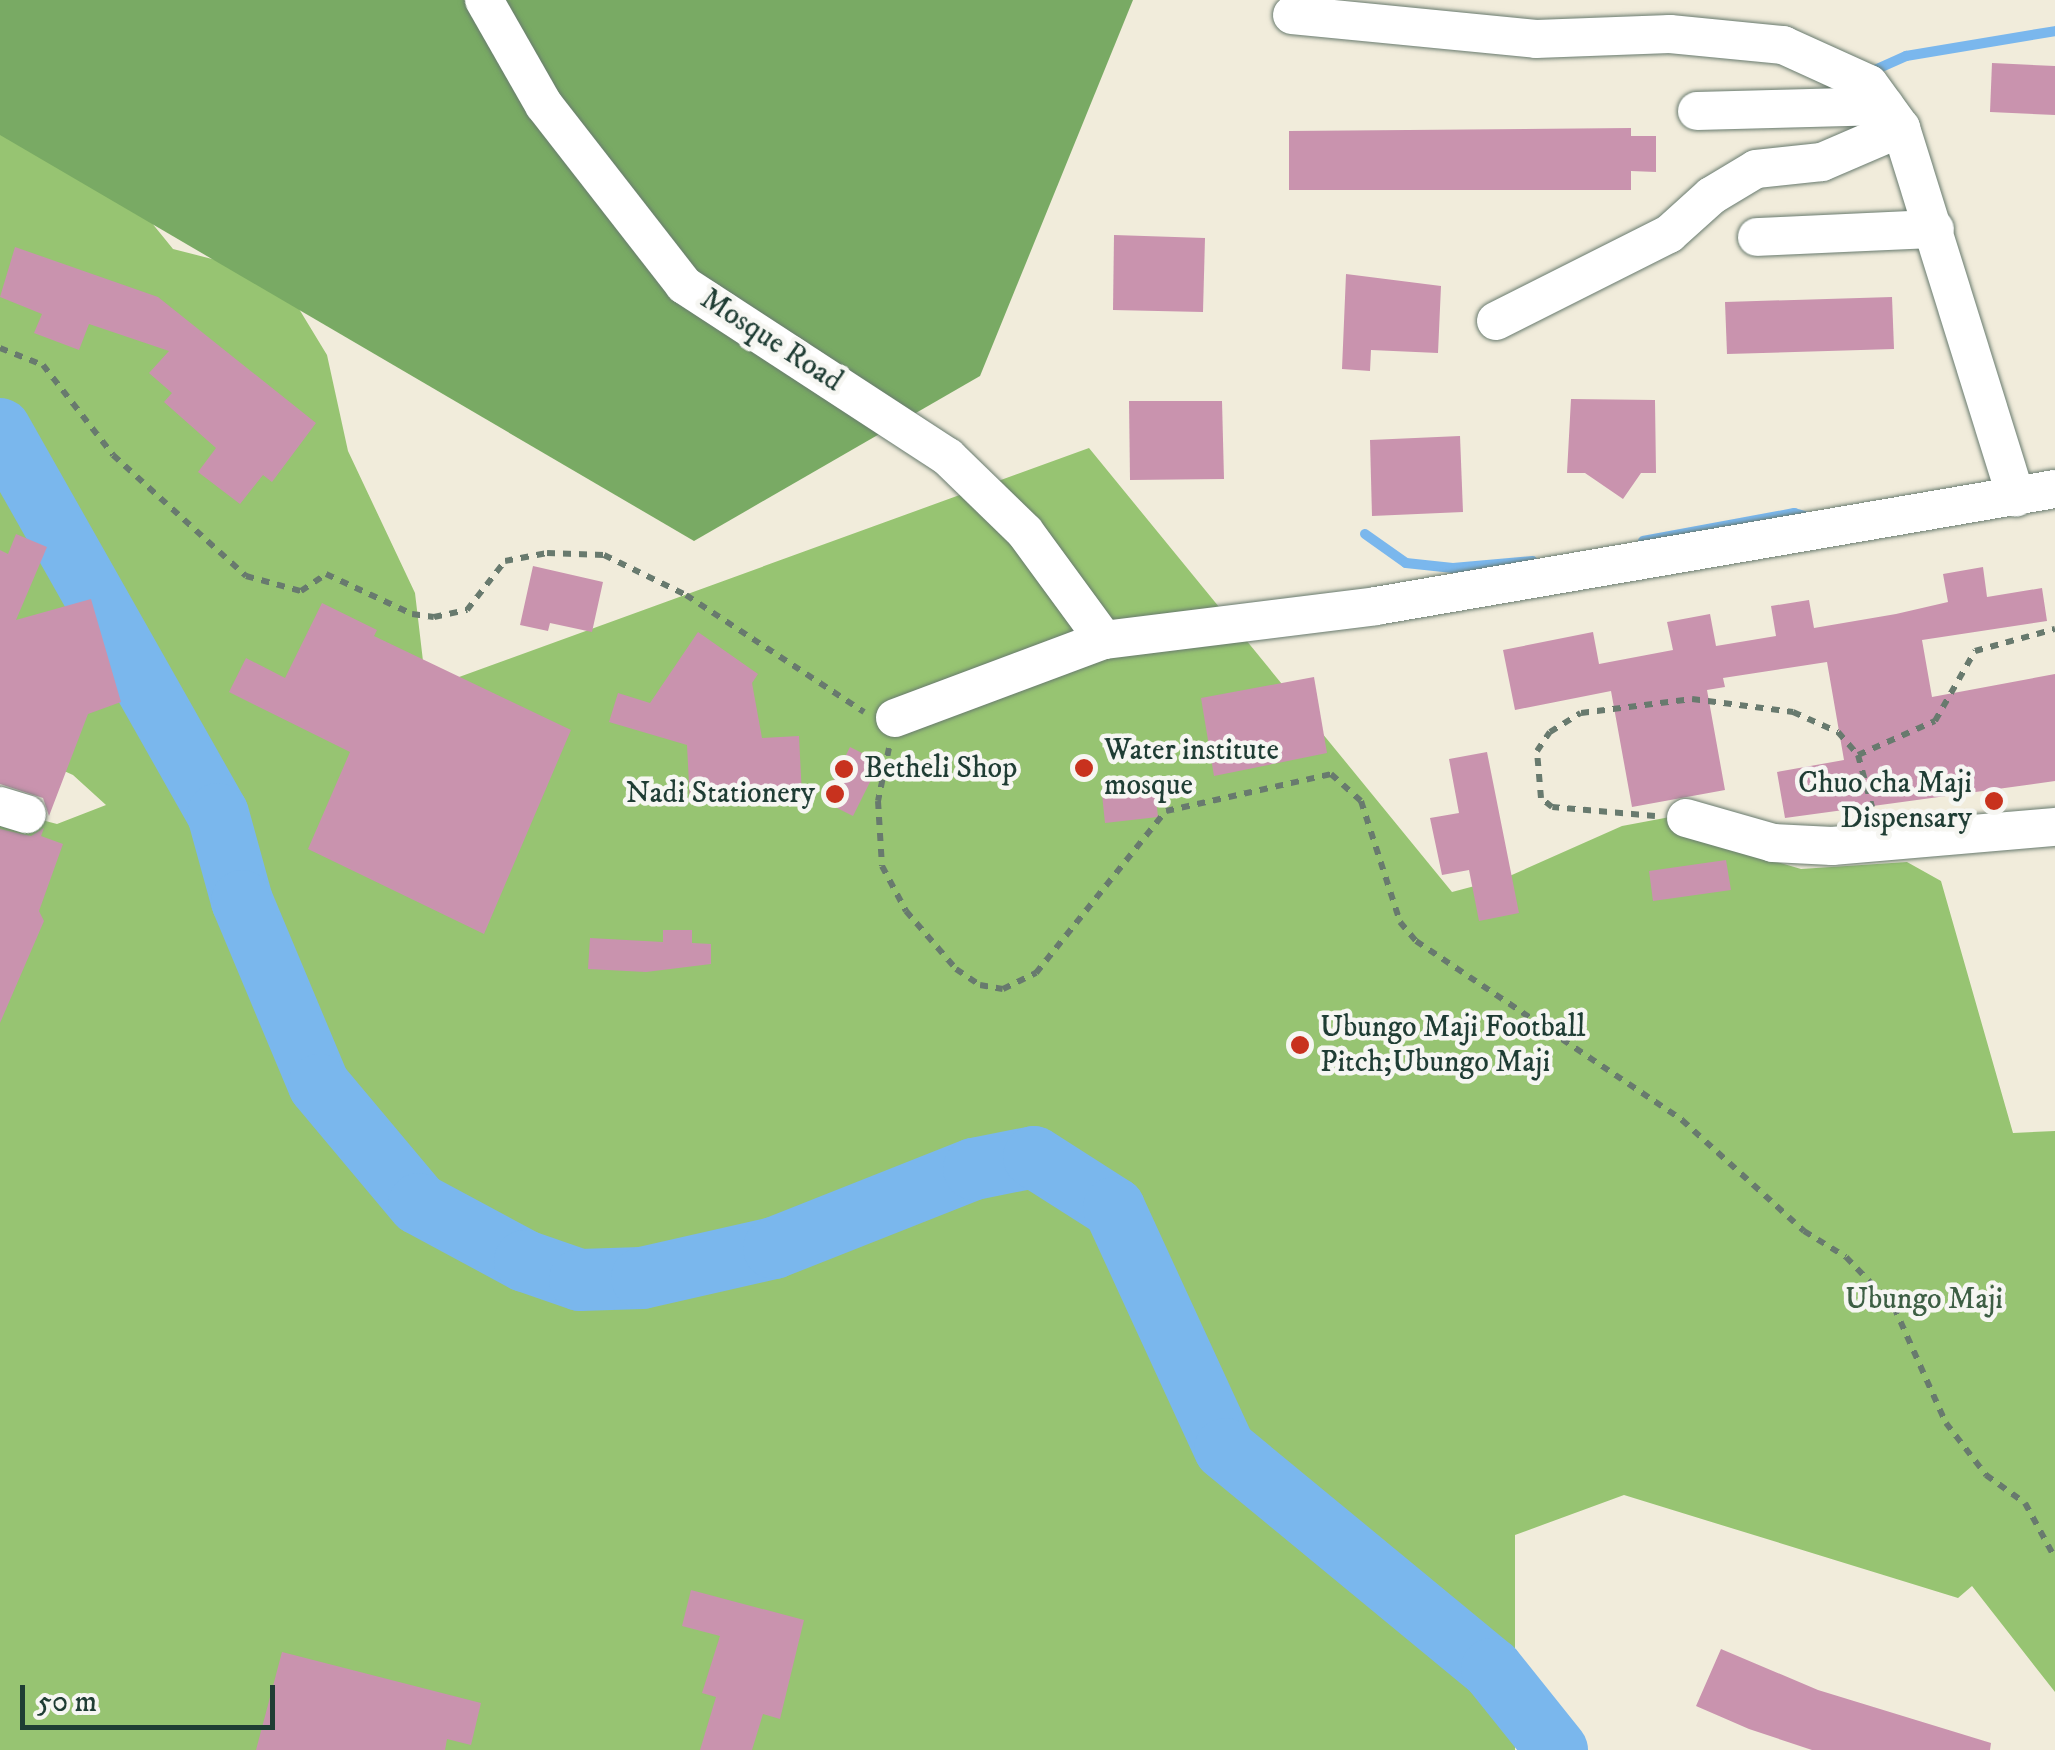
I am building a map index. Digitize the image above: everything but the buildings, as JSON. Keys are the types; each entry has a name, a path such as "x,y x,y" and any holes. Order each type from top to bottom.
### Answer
{"street":[{"name":"Mosque Road","path":"484,0 544,105 684,285 948,458 1026,532 1104,640"},
{"path":"1292,15 1536,39 1670,34 1784,45 1869,84 1893,117 1934,229 2016,496"},
{"path":"1697,111 1893,117"},
{"path":"1496,321 1668,234 1711,196 1756,169 1822,162 1893,117"},
{"path":"1758,237 1934,229"},
{"path":"895,718 1104,640 1341,611 1802,535 1851,522 2055,488"},
{"path":"1686,818 1773,843 1832,846 2055,827"}],"path":[{"path":"0,348 43,364 113,455 246,576 302,590 326,574 412,614 434,617 467,610 504,561 547,552 604,555 686,595 858,711"},
{"path":"1686,818 1552,807 1540,798 1537,751 1550,732 1581,714 1692,699 1793,712 1838,732 1858,755 1935,721 1975,650 2055,629"},
{"path":"895,718 878,801 882,866 906,911 956,969 980,985 1003,989 1036,974 1166,811 1330,774 1361,801 1400,922 1416,941 1682,1120 1804,1231 1846,1256 1894,1307 1946,1423 1986,1474 2025,1504 2055,1558"}],"green space":[{"path":"0,0 1133,0 980,376 694,541 0,135"},
{"name":"Ubungo Maji","path":"0,72 130,196 173,249 279,276 327,355 348,451 415,593 425,678 415,693 1089,448 1452,892 1505,878 1622,826 1670,817 1714,843 1801,869 1907,862 1941,881 2013,1133 2055,1131 2055,1692 1972,1586 1958,1598 1624,1495 1515,1535 1515,1750 0,1750 0,809 57,824 106,805 73,775 0,742"}],"waterway":[{"path":"1868,73 1906,56 2055,31"},
{"path":"0,429 218,814 242,901 319,1085 419,1204 525,1261 580,1280 642,1278 774,1248 974,1169 1034,1157 1114,1208 1225,1449 1492,1669 1557,1750"},
{"path":"1643,541 1794,513 1808,517"},
{"path":"1365,534 1406,563 1453,568 1533,561"}],"place":[{"name":"Water institute mosque","path":"1084,768"},
{"name":"Betheli Shop","path":"844,769"},
{"name":"Nadi Stationery","path":"835,794"},
{"name":"Chuo cha Maji Dispensary","path":"1994,801"},
{"name":"Ubungo Maji Football Pitch;Ubungo Maji","path":"1300,1045"}]}
